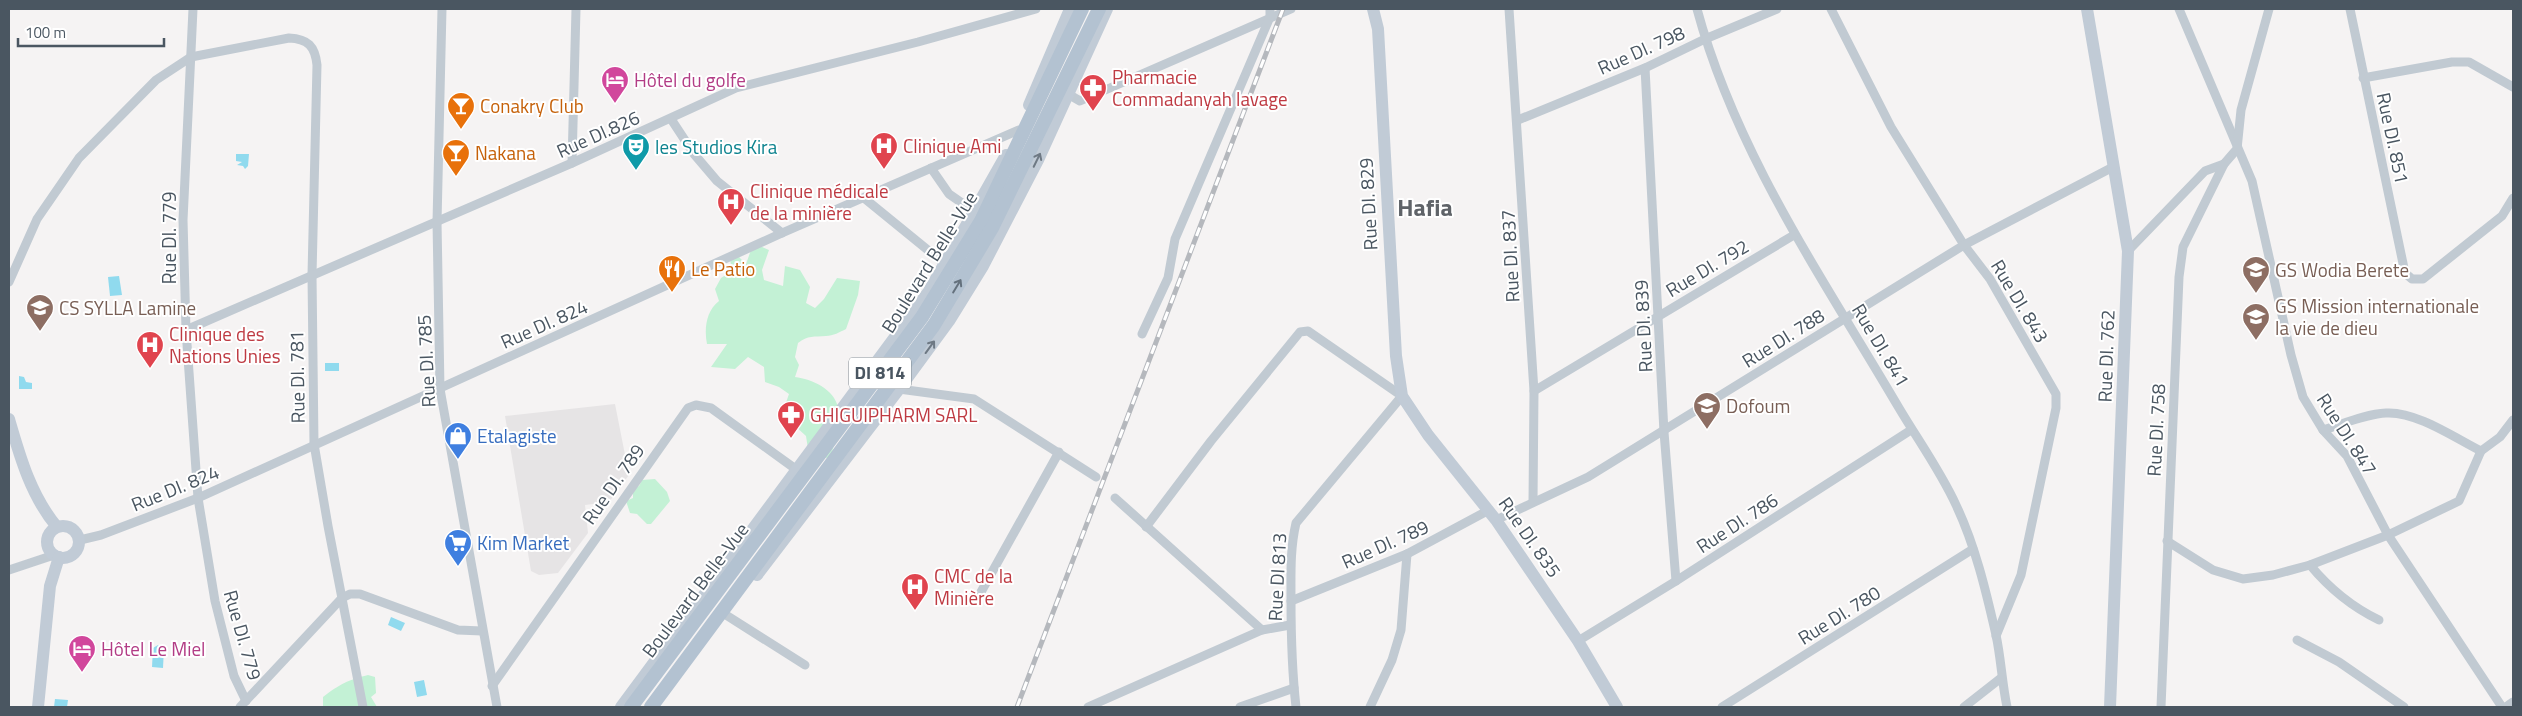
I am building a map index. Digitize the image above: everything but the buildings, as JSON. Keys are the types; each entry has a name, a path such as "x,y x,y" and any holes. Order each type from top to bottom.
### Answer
{"main road":[{"name":"Boulevard Belle-Vue","path":"631,707 922,316 981,221 1082,9"},
{"name":"Boulevard Belle-Vue","path":"651,707 934,325 992,228 1099,9"}],"street":[{"name":"Rue DI. 779","path":"193,9 183,220 186,330 198,498 215,601 243,704"},
{"name":"Rue DI. 785","path":"442,9 438,222 440,389 497,707"},
{"path":"572,163 576,9"},
{"name":"Rue DI.826","path":"186,330 312,274 438,222 672,119 736,88 918,42 1036,9"},
{"name":"Boulevard Belle-Vue","path":"621,707 929,291 975,212 1019,130 1070,9"},
{"path":"659,707 726,615 899,389 948,321 983,266 1038,160 1108,9"},
{"path":"1068,94 1080,101 1270,13 1291,9"},
{"name":"Rue DI. 829","path":"1373,9 1378,29 1396,356 1402,396"},
{"name":"Rue DI. 837","path":"1509,9 1518,120 1534,391 1534,502"},
{"name":"Rue DI. 841","path":"1697,9 1705,39 1725,95 1794,235 1846,317 1956,504 1973,549 1996,636 2007,707"},
{"name":"Rue DI. 798","path":"1518,120 1645,68 1705,39 1777,9"},
{"name":"Rue DI. 843","path":"1832,9 1891,127 1964,245 1990,279 2056,394 2056,408 2021,575 1996,636"},
{"name":"Rue DI. 762","path":"2087,9 2112,167 2128,251 2110,707"},
{"name":"Rue DI. 847","path":"2179,9 2252,181 2291,355 2303,397 2323,430 2347,456 2388,536 2502,707"},
{"path":"2237,149 2241,110 2269,9"},
{"name":"Rue DI. 851","path":"2350,9 2363,78 2406,273 2412,279 2423,279 2502,216 2513,198"},
{"path":"1142,334 1168,278 1175,239 1270,13"},
{"name":"Rue DI. 781","path":"191,57 289,38 300,39 310,43 316,52 312,274 314,444 364,707"},
{"path":"9,282 37,219 79,158 156,80 191,57"},
{"path":"2363,78 2452,62 2469,62 2513,87"},
{"name":"Rue DI. 839","path":"1645,68 1664,432 1676,581"},
{"path":"672,119 694,154 717,181 782,233"},
{"name":"Rue DI. 824","path":"80,540 101,536 198,498 782,233 1019,130"},
{"name":"Rue DI. 758","path":"2161,707 2179,277 2183,247 2224,164 2237,149"},
{"name":"Rue DI. 758","path":"2128,251 2205,171 2224,164"},
{"name":"Rue DI. 788","path":"1493,515 1534,502 1588,477 1664,432 1964,245 2112,167"},
{"path":"931,168 948,194 975,212"},
{"path":"864,198 945,264"},
{"name":"Rue DI. 792","path":"1534,391 1794,235"},
{"path":"1146,527 1211,441 1300,332 1308,331 1402,396"},
{"path":"899,389 974,399 1096,477"},
{"name":"Rue DI. 835","path":"1402,396 1428,435 1493,515 1578,641 1617,707"},
{"name":"Rue DI 813","path":"1296,707 1290,625 1292,540 1296,523 1402,396"},
{"name":"Rue DI. 789","path":"492,686 688,408 696,405 711,408 797,470"},
{"path":"2323,430 2386,413 2400,414 2414,417 2482,451"},
{"path":"9,419 17,450 34,492 57,527"},
{"path":"2167,542 2213,570 2243,579 2272,575 2310,565 2388,536 2459,501 2482,451 2500,437 2513,420"},
{"name":"Rue DI. 786","path":"1578,641 1676,581 1912,430"},
{"path":"981,592 1059,452"},
{"path":"1115,498 1262,630"},
{"name":"Rue DI. 789","path":"1291,601 1407,554 1493,515"},
{"path":"9,570 56,556 69,556 74,553 80,540 71,528 57,527 51,531 47,543 56,556 50,586 38,707"},
{"name":"Rue DI. 780","path":"1722,707 1973,549"},
{"path":"1370,707 1392,660 1400,630 1407,554"},
{"path":"2310,565 2323,582 2340,596 2379,620"},
{"path":"243,704 342,598 350,594 360,594 458,630 482,631"},
{"path":"726,615 805,665"},
{"path":"1088,707 1262,630 1290,625"},
{"path":"2297,640 2339,662 2391,703 2404,707"},
{"path":"1964,707 2001,678"},
{"path":"1240,707 1294,688"},
{"path":"2506,707 2513,702"}],"shaded area":[{"path":"615,404 629,475 609,502 585,505 588,533 558,573 539,575 531,571 505,416"}],"green space":[{"path":"760,246 769,250 762,270 764,280 783,286 785,266 800,270 810,287 806,303 815,308 824,299 837,278 860,281 858,295 846,329 836,334 802,340 798,343 795,357 799,365 795,377 821,386 836,401 838,414 834,443 829,458 813,457 808,449 806,436 782,414 789,394 779,387 765,382 764,367 748,357 735,369 711,367 727,344 707,344 707,321 711,310 719,301 715,289 721,278 732,271 730,259 739,257 746,264 751,250"},
{"path":"655,479 667,492 670,501 651,524 647,524 637,514 630,513 626,501 633,498 633,489 639,486 642,480"},
{"path":"368,675 375,677 376,693 371,697 377,707 323,707 323,697 344,683"}],"water":[{"path":"236,154 249,154 248,166 245,169 243,166 237,165 242,162 236,161"},
{"path":"119,276 122,295 110,296 108,277"},
{"path":"325,363 339,363 339,371 325,371"},
{"path":"19,376 24,377 26,382 32,383 32,389 19,389"},
{"path":"391,617 405,623 401,631 388,625"},
{"path":"158,645 164,648 163,668 152,667 153,648"},
{"path":"424,680 427,695 417,697 414,682"},
{"path":"55,699 68,700 67,707 54,707"}],"railway":[{"path":"1017,707 1283,9"}],"place":[{"name":"Hôtel du golfe","path":"615,104"},
{"name":"Pharmacie Commadanyah lavage","path":"1093,112"},
{"name":"Conakry Club","path":"461,130"},
{"name":"Clinique Ami","path":"884,170"},
{"name":"les Studios Kira","path":"636,171"},
{"name":"Nakana","path":"456,177"},
{"name":"Clinique médicale de la minière","path":"731,226"},
{"name":"Le Patio","path":"672,293"},
{"name":"GS Wodia Berete","path":"2256,294"},
{"name":"CS SYLLA Lamine","path":"40,332"},
{"name":"GS Mission internationale la vie de dieu","path":"2256,341"},
{"name":"Clinique des Nations Unies","path":"150,369"},
{"name":"Dofoum","path":"1707,430"},
{"name":"GHIGUIPHARM SARL","path":"791,439"},
{"name":"Etalagiste","path":"458,460"},
{"name":"Kim Market","path":"458,567"},
{"name":"CMC de la Minière","path":"915,611"},
{"name":"Hôtel Le Miel","path":"82,673"}],"district":[{"name":"Hafia","path":"1425,208"}]}
